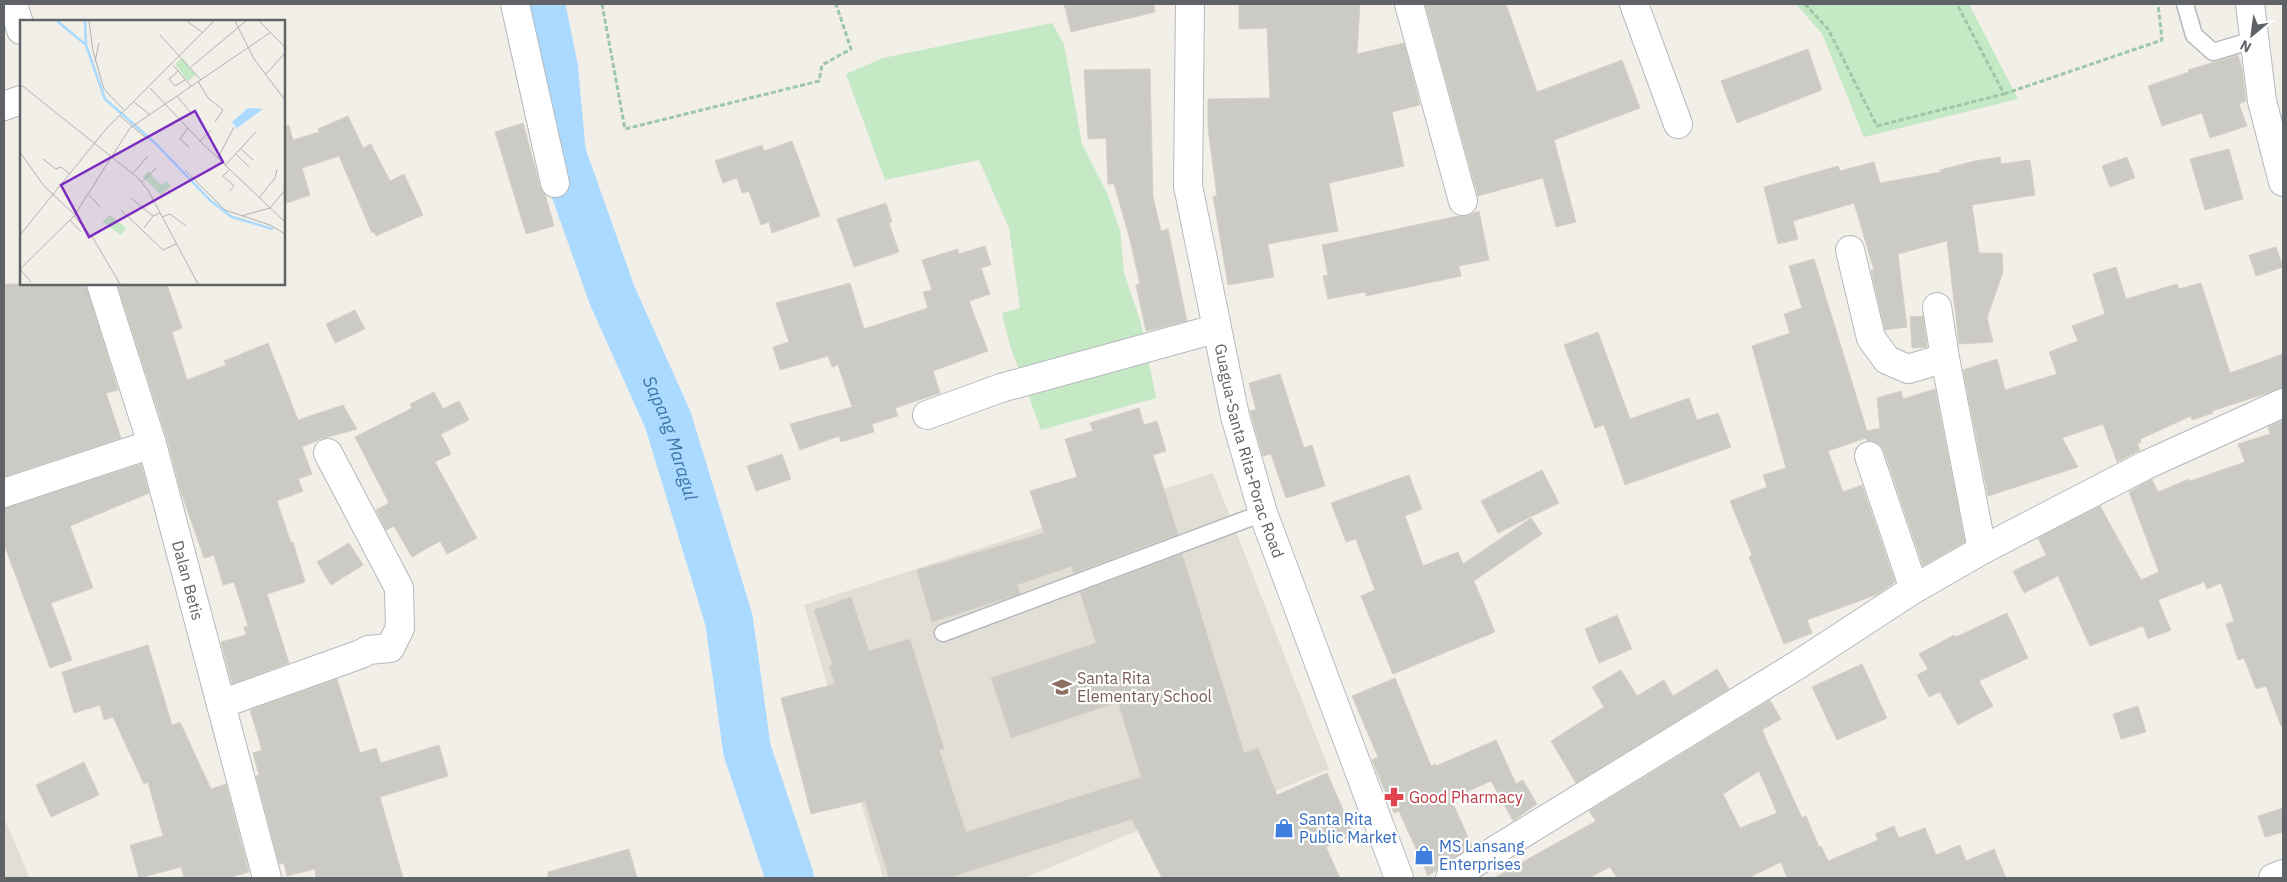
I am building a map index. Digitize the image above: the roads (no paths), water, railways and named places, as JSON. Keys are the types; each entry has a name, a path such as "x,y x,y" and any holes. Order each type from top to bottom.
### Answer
{"street":[{"path":"13,4 20,27"},
{"path":"515,4 555,183"},
{"name":"Guagua-Santa Rita-Porac Road","path":"1190,4 1188,186 1234,416 1263,513 1400,878"},
{"path":"1409,4 1463,201"},
{"path":"1634,4 1678,124"},
{"path":"2250,4 2262,101 2283,182"},
{"path":"4,106 20,100"},
{"path":"1850,250 1872,338 1887,360 1908,369 1945,358"},
{"name":"Dalan Betis","path":"101,285 152,444 267,878"},
{"path":"1938,308 1945,358 1982,550"},
{"path":"927,416 1001,388 1216,330"},
{"path":"1450,878 1799,664 1914,588 1982,550 2146,465 2283,403"},
{"path":"4,493 152,444"},
{"path":"221,704 362,654 368,650 390,648 400,628 399,588 328,453"},
{"path":"1869,456 1914,588"},
{"path":"2273,878 2283,874"}],"lane":[{"path":"2184,4 2194,35 2213,52 2253,40"},
{"path":"943,633 1263,513"}],"waterway":[{"name":"Sapang Maragul","path":"541,4 554,68 562,154 612,295 668,420 729,620 747,750 790,878"}],"place":[{"name":"Santa Rita Elementary School","path":"1062,687"},
{"name":"Good Pharmacy","path":"1394,797"},
{"name":"Santa Rita Public Market","path":"1284,828"},
{"name":"MS Lansang Enterprises","path":"1424,855"}]}
